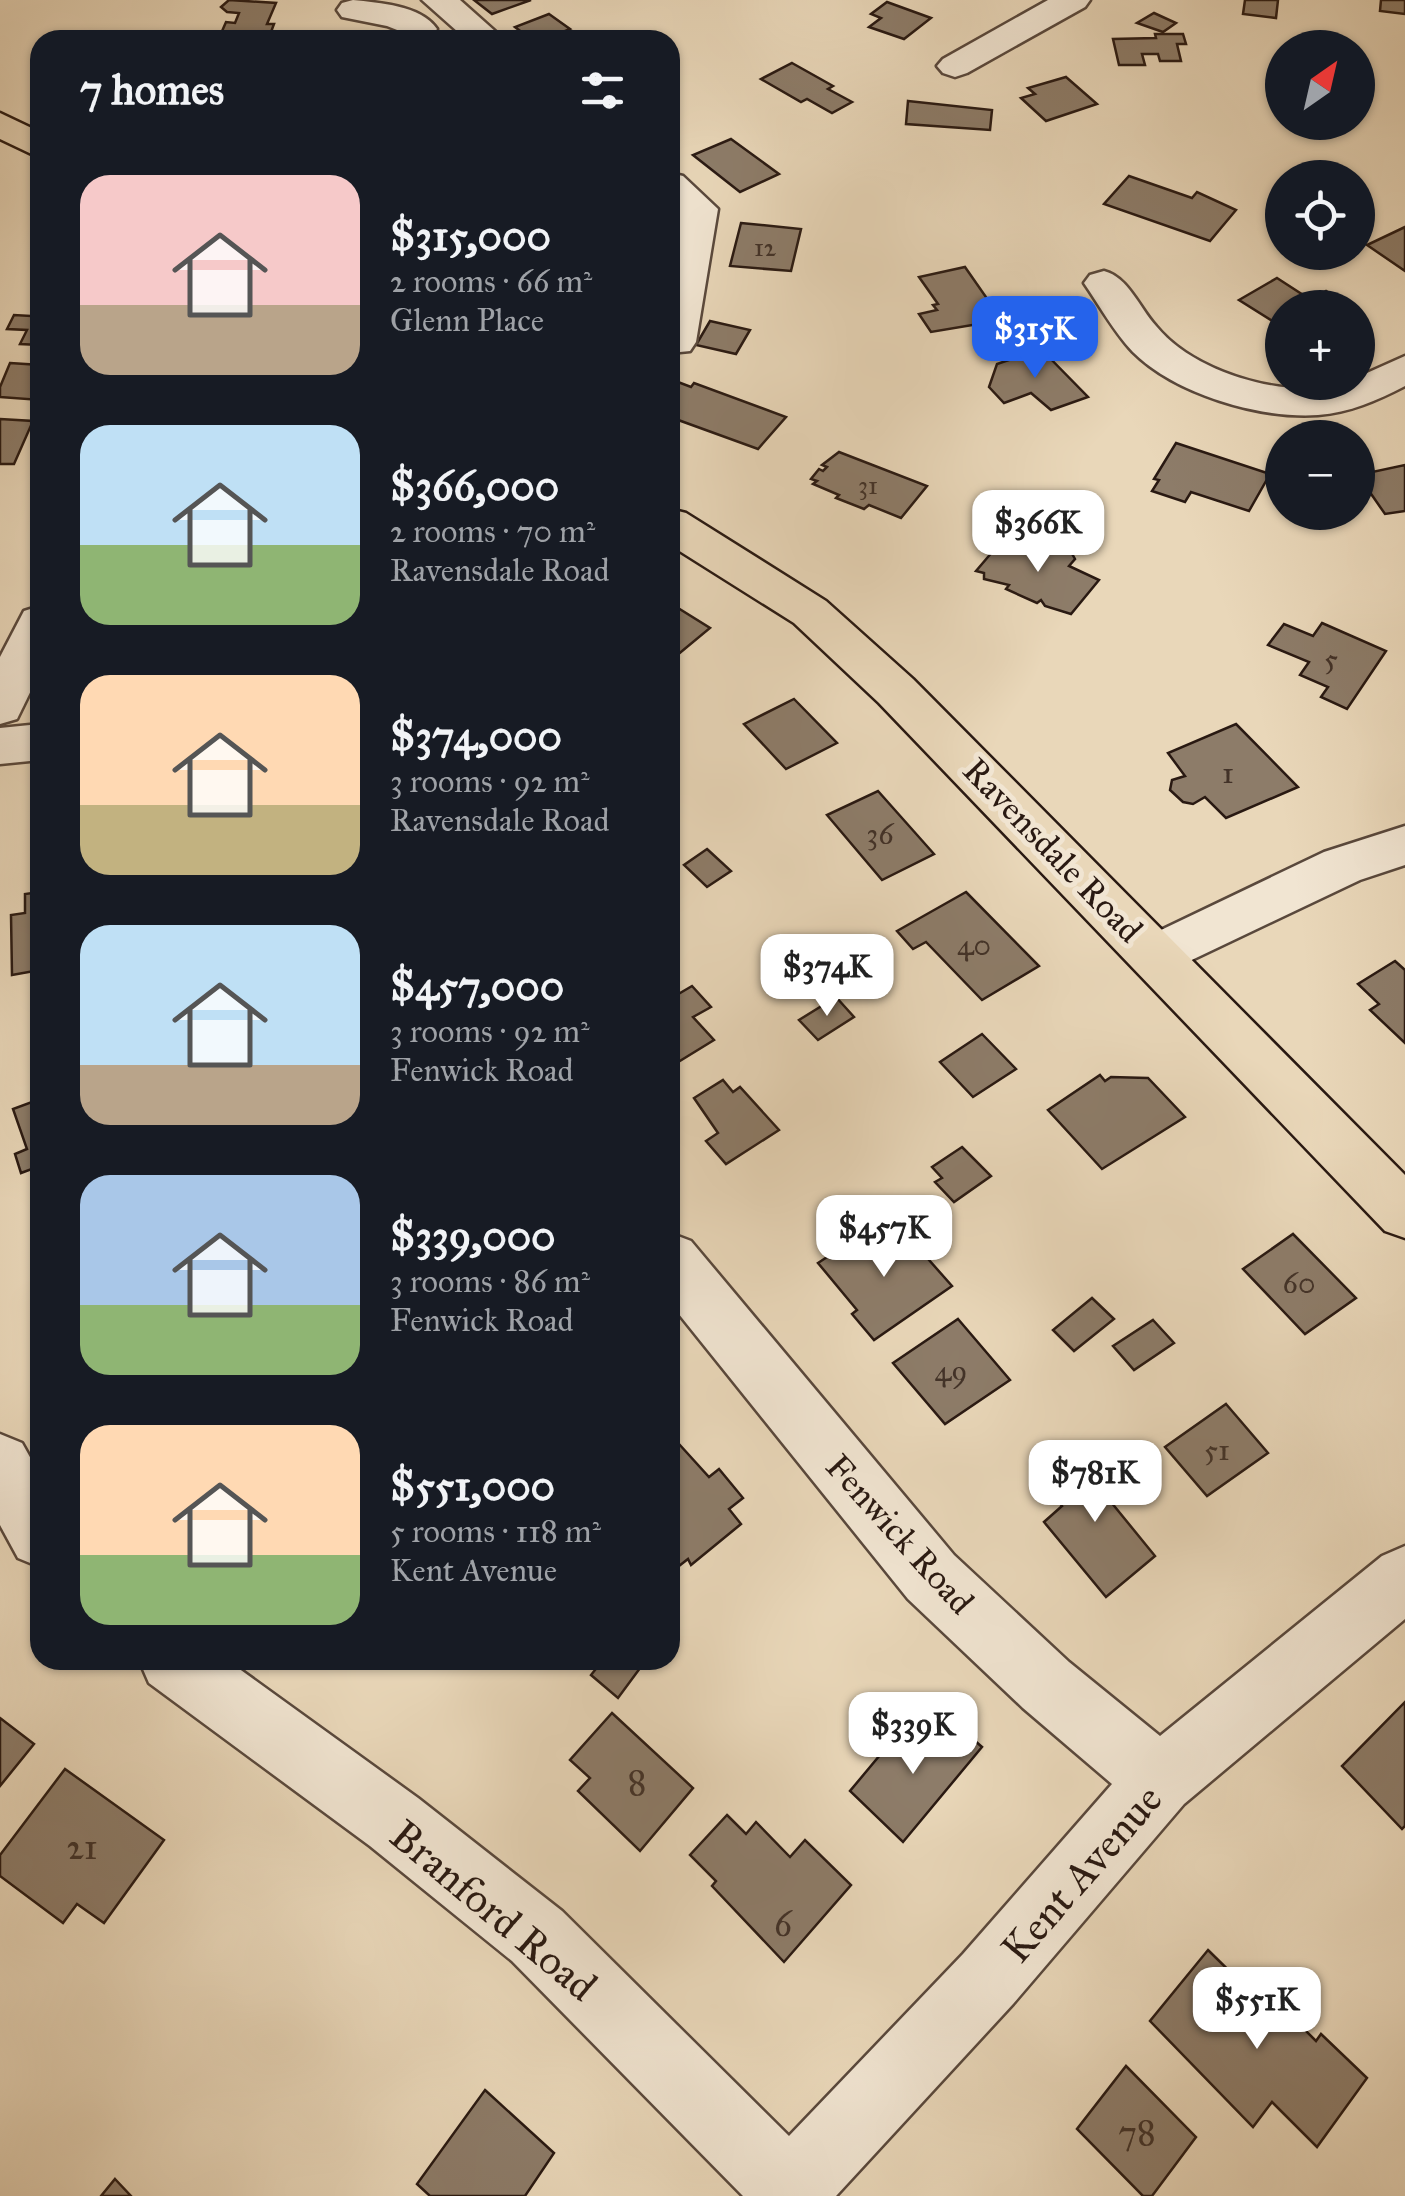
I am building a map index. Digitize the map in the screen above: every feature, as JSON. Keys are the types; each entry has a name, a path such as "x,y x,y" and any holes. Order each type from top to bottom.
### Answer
{"main road":[{"path":"0,124 30,141"},
{"name":"Ravensdale Road","path":"680,530 810,612 896,691 1405,1213"}],"street":[{"path":"956,66 1073,0"},
{"path":"351,17 429,14 465,30"},
{"path":"680,269 684,196"},
{"path":"1104,283 1151,347 1230,388 1283,401 1318,403 1358,394 1405,369"},
{"path":"0,708 30,644"},
{"path":"0,746 30,743"},
{"path":"1156,956 1342,866 1405,845"},
{"name":"Fenwick Road","path":"680,1271 931,1577 1046,1685 1160,1780"},
{"path":"0,1464 30,1524"},
{"name":"Kent Avenue","path":"787,2193 988,1978 1160,1780 1405,1578"},
{"name":"Branford Road","path":"186,1670 394,1822 537,1936 787,2193"}],"building":[{"path":"229,0 276,3 267,24 274,24 272,30 222,30 226,22 235,23 239,13 221,7"},
{"path":"474,0 531,0 492,14"},
{"path":"1245,0 1278,0 1276,18 1243,14"},
{"path":"1381,0 1405,0 1405,14 1380,11"},
{"path":"887,2 931,18 904,39 869,27 881,18 871,14"},
{"path":"1154,13 1176,23 1163,32 1137,23"},
{"path":"549,14 570,29 519,30 515,27"},
{"path":"1155,34 1183,34 1186,44 1177,44 1181,61 1160,61 1158,54 1142,54 1145,65 1119,65 1113,39 1156,38"},
{"path":"792,63 833,86 828,89 852,102 832,113 807,99 801,102 761,79"},
{"path":"1066,77 1097,104 1046,121 1021,98 1035,94 1028,88"},
{"path":"908,101 992,110 990,130 906,124"},
{"path":"731,139 779,174 740,192 693,155"},
{"path":"1129,176 1192,198 1197,192 1236,210 1210,241 1104,204"},
{"path":"741,223 801,229 791,271 730,266"},
{"path":"1405,227 1405,271 1375,250 1375,241"},
{"path":"965,267 1002,320 931,332 919,314 937,310 933,305 938,304 919,277"},
{"path":"1277,278 1296,290 1265,290 1265,316 1239,300"},
{"path":"14,315 30,316 30,344 20,344 27,330 7,329"},
{"path":"710,321 750,330 736,354 696,345"},
{"path":"1041,349 1088,397 1051,410 1031,393 1004,403 989,387 997,364"},
{"path":"10,363 30,364 30,399 0,397"},
{"path":"680,383 691,387 694,383 786,417 758,449 680,421"},
{"path":"0,419 30,421 14,464 0,464"},
{"path":"1176,443 1265,472 1265,483 1249,511 1191,492 1185,502 1152,491 1159,480 1154,479"},
{"path":"839,452 927,486 901,518 869,505 864,509 813,484 817,481 811,479 819,469 827,467 822,465"},
{"path":"1405,465 1405,511 1385,514 1375,500 1375,471"},
{"path":"1005,537 1047,555 1053,549 1071,552 1075,559 1069,566 1099,580 1071,614 1006,589 1009,585 984,579 984,573 976,571"},
{"path":"680,609 710,628 680,653"},
{"path":"1322,623 1386,651 1347,709 1321,697 1328,687 1300,675 1309,662 1268,645 1284,624 1313,636"},
{"path":"794,699 837,743 786,769 744,724"},
{"path":"1236,724 1298,787 1226,818 1205,797 1193,804 1183,802 1170,790 1172,780 1185,776 1168,753"},
{"path":"878,791 934,854 882,880 827,815"},
{"path":"707,849 731,871 707,887 684,865"},
{"path":"966,892 1039,966 982,1000 926,942 913,949 897,931"},
{"path":"30,893 30,972 12,975 11,915 25,913 25,894"},
{"path":"1395,961 1405,970 1405,1043 1370,1010 1379,1004 1358,984"},
{"path":"692,986 711,1007 693,1017 714,1040 680,1061 680,993"},
{"path":"836,997 854,1017 818,1040 799,1020"},
{"path":"982,1034 1016,1069 973,1097 940,1062"},
{"path":"1100,1075 1105,1081 1111,1077 1148,1078 1185,1117 1102,1169 1048,1110"},
{"path":"723,1080 733,1092 740,1087 779,1130 726,1164 706,1141 718,1133 694,1098"},
{"path":"30,1103 30,1170 21,1173 15,1154 27,1149 13,1109"},
{"path":"962,1147 991,1176 954,1202 935,1182 942,1178 932,1167"},
{"path":"870,1229 886,1248 906,1234 952,1286 874,1340 852,1314 857,1310 818,1263"},
{"path":"1293,1234 1356,1298 1305,1334 1243,1269"},
{"path":"1092,1298 1114,1319 1074,1351 1053,1330"},
{"path":"958,1319 1010,1380 945,1424 893,1363"},
{"path":"1153,1320 1174,1343 1134,1370 1113,1346"},
{"path":"1226,1404 1268,1453 1207,1496 1165,1447"},
{"path":"680,1445 709,1477 719,1469 743,1498 729,1509 741,1524 691,1565 688,1559 680,1565"},
{"path":"1094,1450 1119,1478 1102,1491 1155,1556 1106,1597 1044,1522 1062,1506 1044,1483"},
{"path":"595,1670 639,1670 618,1698 591,1675"},
{"path":"1405,1702 1405,1826 1402,1829 1342,1766"},
{"path":"612,1713 693,1788 640,1851 578,1791 590,1778 570,1760"},
{"path":"0,1718 34,1744 0,1786"},
{"path":"905,1725 914,1733 920,1726 942,1747 958,1726 982,1747 903,1842 850,1791"},
{"path":"65,1769 164,1840 104,1923 77,1904 63,1923 0,1876 0,1855"},
{"path":"727,1815 746,1834 756,1822 790,1857 805,1840 851,1885 784,1962 712,1886 716,1881 690,1855"},
{"path":"1208,1950 1271,2012 1279,2004 1316,2041 1321,2034 1367,2078 1317,2147 1272,2102 1253,2127 1150,2021"},
{"path":"1126,2066 1196,2137 1152,2196 1143,2196 1077,2129"},
{"path":"485,2090 554,2153 525,2196 430,2196 417,2184"},
{"path":"115,2179 131,2196 101,2196"}]}
